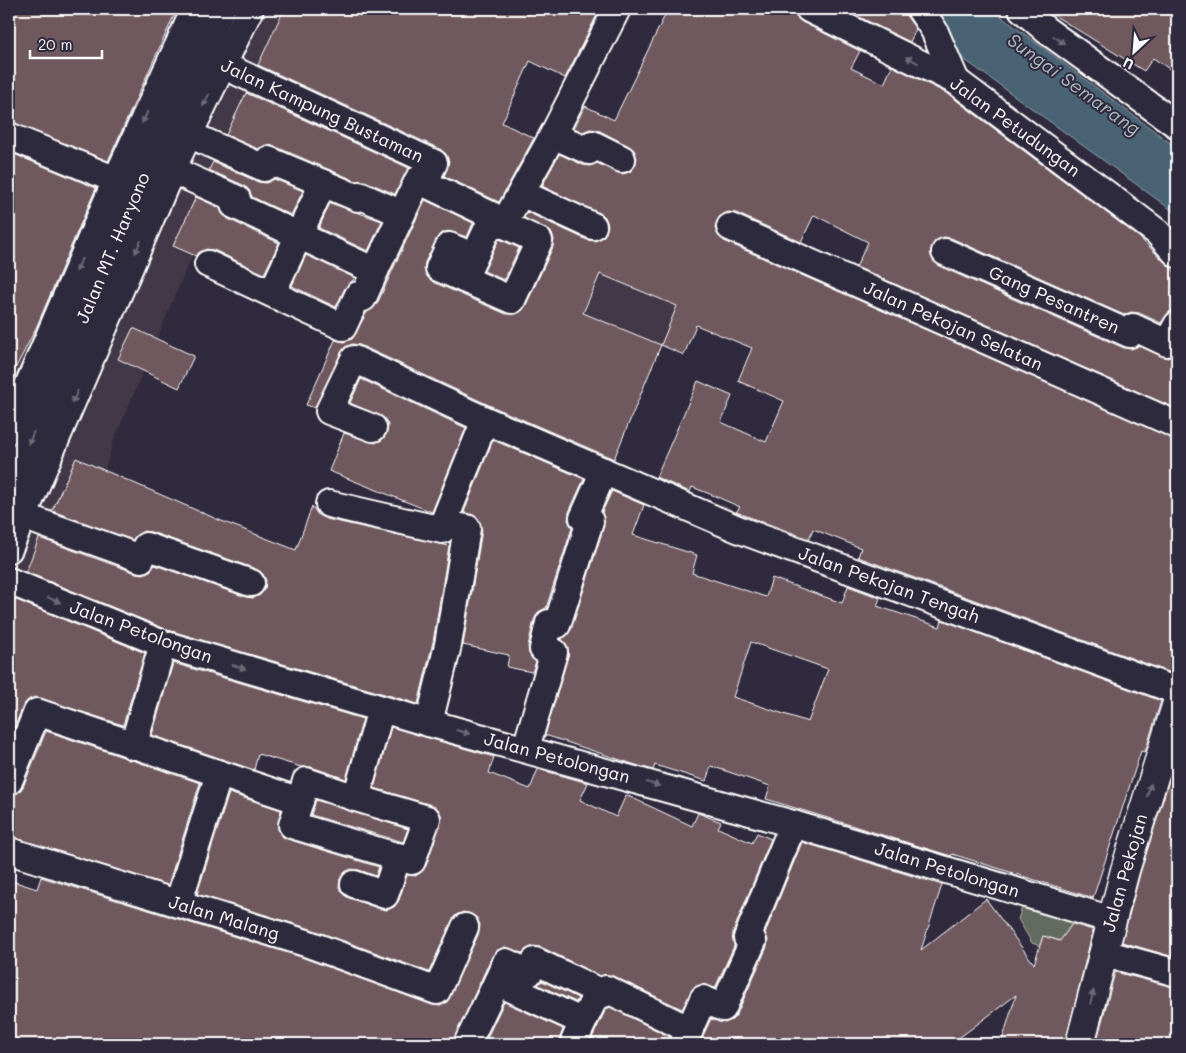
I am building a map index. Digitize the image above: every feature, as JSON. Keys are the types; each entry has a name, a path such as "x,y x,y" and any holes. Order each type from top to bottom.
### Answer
{"main road":[{"name":"Jalan MT. Haryono","path":"9,490 28,389 127,184 162,165 212,60 220,9"},
{"name":"Jalan Pekojan","path":"1080,1044 1112,918 1171,740 1177,703"}],"street":[{"path":"9,136 127,184 195,9"},
{"path":"212,60 250,9"},
{"path":"498,222 521,193 553,135 617,9"},
{"name":"Jalan Petudungan","path":"809,9 956,81 1167,232 1177,254"},
{"path":"920,9 934,30 956,81"},
{"path":"1022,9 1046,30 1177,125"},
{"name":"Jalan Kampung Bustaman","path":"212,60 434,163 424,183 493,216 498,222 539,240 512,300 469,268 498,222"},
{"path":"178,129 264,168 268,160 358,198 359,195 402,214"},
{"path":"553,135 588,152 592,144 622,159"},
{"path":"9,549 16,513 162,165 237,199 234,205 375,271"},
{"path":"208,264 342,327 358,295 363,298 418,180 424,183"},
{"path":"272,293 323,183"},
{"path":"521,193 593,226"},
{"name":"Jalan Pekojan Selatan","path":"730,227 1177,425"},
{"name":"Gang Pesantren","path":"945,252 1130,334 1133,327 1167,344 1177,325"},
{"name":"Jalan Pekojan Tengah","path":"373,428 330,410 354,359 485,420 740,530 1177,691"},
{"path":"9,430 28,389"},
{"path":"330,504 442,530 485,420"},
{"path":"526,748 554,652 543,649 549,623 557,625 590,521 583,518 604,471"},
{"path":"16,513 141,559 146,546 251,584"},
{"path":"429,723 448,645 467,528 444,524"},
{"name":"Jalan Petolongan","path":"9,582 163,644 429,723 526,748 794,824 1099,916 1112,918"},
{"path":"133,746 163,644"},
{"path":"356,798 381,709"},
{"path":"9,781 37,712 300,801"},
{"path":"178,904 219,774"},
{"path":"306,781 356,798 427,819 412,860 292,825 306,781"},
{"path":"467,1044 506,962 529,973 534,961 604,994 606,989 686,1037 703,999 722,1008 753,941 747,938 794,824"},
{"name":"Jalan Malang","path":"9,851 306,943 436,991 465,927"},
{"path":"354,884 385,895 398,856"},
{"path":"1102,956 1115,956 1177,973"},
{"path":"497,982 578,1033 598,991"}],"shaded area":[{"path":"125,9 316,9 185,272 113,443 32,704 9,750 9,233 48,166"},
{"path":"599,274 677,306 661,345 583,313"}],"green space":[{"path":"1025,899 1075,914 1066,942 1043,936 1040,946 1032,943 1018,919"}],"water":[{"name":"Sungai Semarang","path":"923,9 991,9 1177,148 1177,214 950,49"}],"building":[{"path":"9,9 177,9 108,161 9,121"},
{"path":"284,9 600,9 565,78 530,61 502,123 534,138 499,202 444,176 449,161 446,154 440,149 258,65"},
{"path":"668,9 794,9 796,17 802,22 860,51 851,68 884,84 892,66 948,94 1139,237 1177,274 1177,310 1169,312 1161,323 1139,313 1131,312 1124,315 951,238 944,237 937,240 932,246 930,253 933,260 939,266 1124,348 1131,349 1139,346 1167,358 1177,353 1177,409 856,267 868,242 814,215 801,242 736,213 728,212 722,215 717,221 715,228 718,235 724,241 1177,440 1177,675 858,557 861,548 813,529 809,539 736,512 740,507 715,496 692,487 690,492 656,477 698,381 732,396 721,422 766,442 784,401 738,381 752,348 696,325 684,355 661,345 614,459 491,406 360,345 352,344 345,347 315,408 306,405 335,340 344,342 352,339 367,312 377,304 425,200 473,223 467,237 448,231 440,234 425,262 424,269 427,276 433,282 506,314 520,312 525,307 553,247 554,239 551,232 524,218 527,212 587,240 595,241 602,238 606,233 608,225 605,217 542,186 559,154 583,165 590,166 597,163 622,174 630,172 635,166 637,158 634,150 629,146 598,130 590,129 583,132 574,128 585,106 614,120","holes":["600,274 677,306 661,345 583,313"]},
{"path":"843,9 905,9 907,17 916,29 910,42"},
{"path":"1044,9 1177,9 1177,74 1153,58 1144,71"},
{"path":"246,93 409,168 395,194 365,181 356,181 274,146 266,145 258,149 226,135"},
{"path":"9,152 96,188 36,328 9,381"},
{"path":"213,162 258,182 266,183 274,179 303,191 291,215 252,197 249,190 243,185 209,170"},
{"path":"196,197 220,208 228,219 279,243 264,274 214,250 206,249 196,256 173,246"},
{"path":"330,203 382,221 368,251 319,228"},
{"path":"499,239 519,248 504,280 484,271"},
{"path":"306,255 355,278 345,288 336,307 292,286"},
{"path":"133,328 194,356 179,388 118,359"},
{"path":"361,379 466,428 432,512 329,471 344,433 375,443 382,440 387,433 388,425 384,418 350,403"},
{"path":"493,440 584,479 569,512 568,520 572,528 546,608 538,612 534,620 528,646 529,654 536,662 532,672 507,667 509,655 463,645 482,530 477,517 464,512"},
{"path":"76,458 219,520 296,550 312,506 318,515 326,519 449,546 433,642 418,704 168,630 26,572 39,538 136,573 144,574 155,565 253,598 260,595 265,588 266,580 262,573 256,569 151,532 143,531 133,540 52,511"},
{"path":"612,491 644,505 633,535 697,555 692,573 766,597 772,578 842,603 848,586 880,598 877,606 940,627 942,620 1161,701 1145,752 1141,751 1093,898 766,799 770,786 711,766 706,781 655,765 653,770 639,766 545,735 568,656 568,648 561,639 571,630 604,526 602,512","holes":["751,642 828,669 808,722 733,697"]},
{"path":"14,599 145,653 123,725 35,697 28,700 23,706 9,742 9,610"},
{"path":"173,663 363,719 346,779 311,767 301,767 258,754 254,770 152,735"},
{"path":"391,727 494,757 489,773 530,789 538,769 588,783 580,800 616,817 626,795 692,826 698,813 721,822 718,828 752,843 757,833 771,839 733,932 734,946 715,988 702,984 695,987 682,1009 613,976 600,976 541,947 533,946 522,953 505,947 498,950 492,956 452,1044 9,1044 9,880 37,889 41,877 301,957 432,1005 440,1006 446,1003 479,933 480,925 477,918 471,914 463,912 456,915 429,972 311,929 197,894 229,793 281,810 278,829 281,836 287,839 379,867 376,876 359,870 351,869 345,872 340,879 339,887 343,894 349,898 380,909 387,910 394,907 399,900 407,875 416,876 426,866 442,817 438,809 431,805 374,788"},
{"path":"46,731 200,783 168,885 9,836 9,796 18,793 23,787"},
{"path":"1177,755 1177,958 1122,942 1140,874"},
{"path":"316,800 408,829 403,842 311,815"},
{"path":"802,842 942,885 921,950 986,899 1034,964 1043,936 1060,941 1072,924 1093,930 1065,1044 1001,1044 1016,995 951,1044 699,1044 711,1019 725,1023 732,1020 737,1014 767,947 768,940 765,933"},
{"path":"1115,972 1177,988 1177,1044 1096,1044"},
{"path":"542,981 578,998 576,1002 538,985"},
{"path":"504,1002 563,1029 558,1044 484,1044"},
{"path":"610,1007 670,1037 668,1044 589,1044 606,1009"}]}
